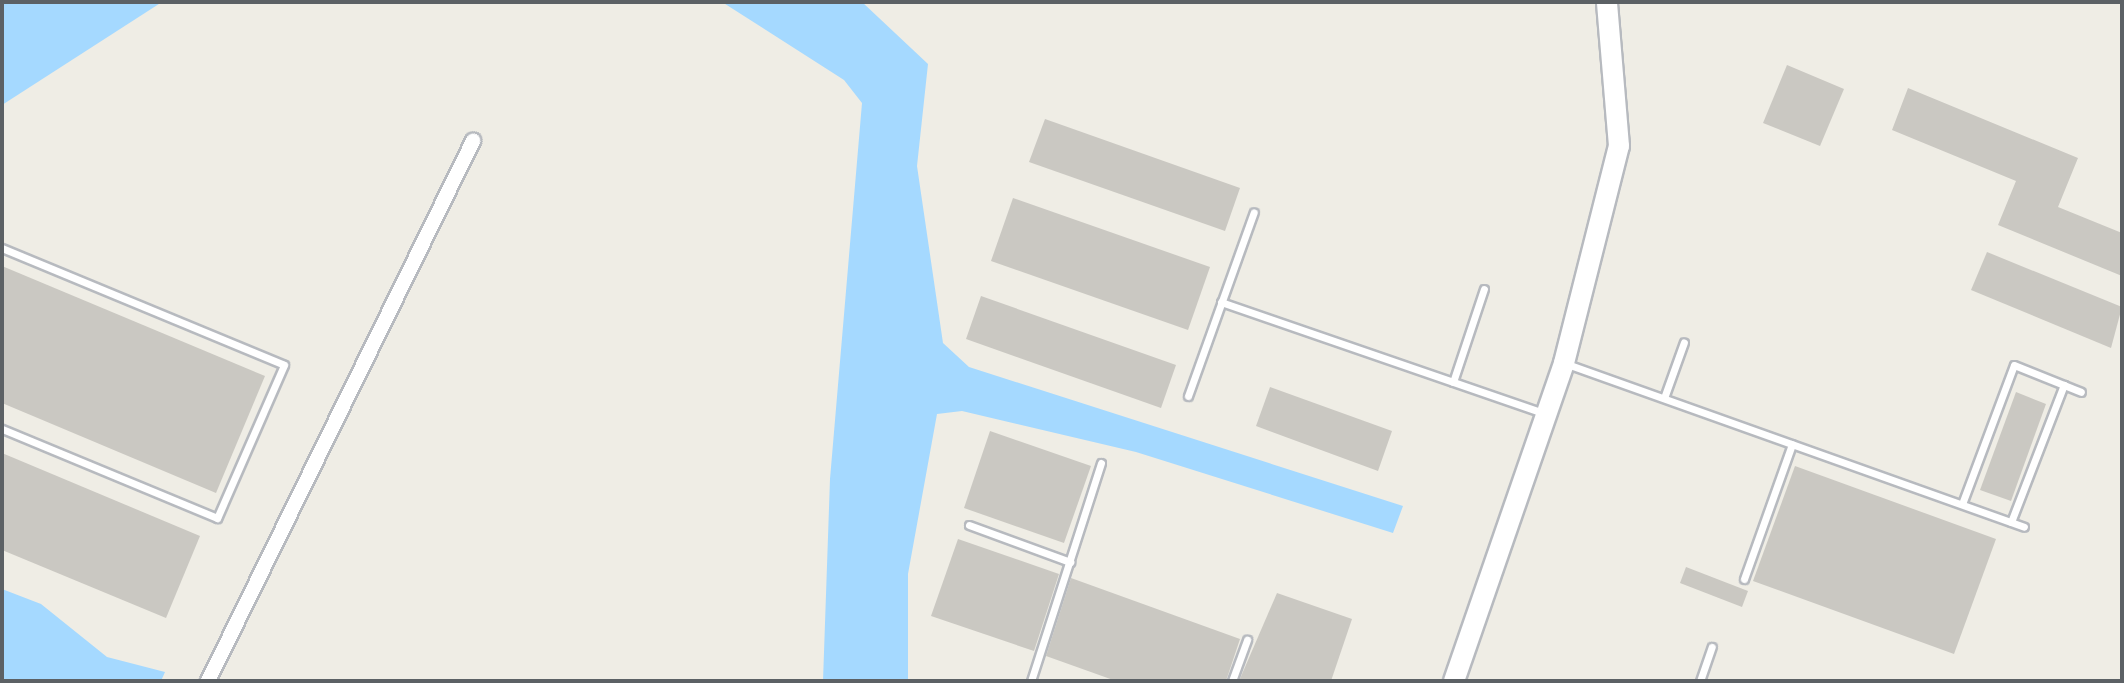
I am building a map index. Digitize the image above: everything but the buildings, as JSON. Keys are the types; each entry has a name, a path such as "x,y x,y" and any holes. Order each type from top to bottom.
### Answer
{"street":[{"path":"1454,681 1564,363 1619,146 1607,2"},
{"path":"208,681 473,141"}],"lane":[{"path":"1188,396 1254,212"},
{"path":"2,248 284,365 217,518 2,429"},
{"path":"1453,382 1484,289"},
{"path":"1221,302 1546,414"},
{"path":"1664,398 1684,342"},
{"path":"1564,363 2024,527"},
{"path":"1962,504 2014,365 2081,392"},
{"path":"2011,522 2064,385"},
{"path":"1744,579 1792,444"},
{"path":"1031,681 1101,463"},
{"path":"969,525 1070,562"},
{"path":"1232,681 1247,640"},
{"path":"1700,681 1712,647"}],"water":[{"path":"2,2 162,2 2,105"},
{"path":"722,2 862,2 928,64 917,166 943,343 969,367 1403,506 1393,533 1136,452 962,411 937,414 908,574 908,681 823,681 830,479 862,103 844,80"},
{"path":"2,589 41,604 107,657 165,672 161,681 2,681"}]}
